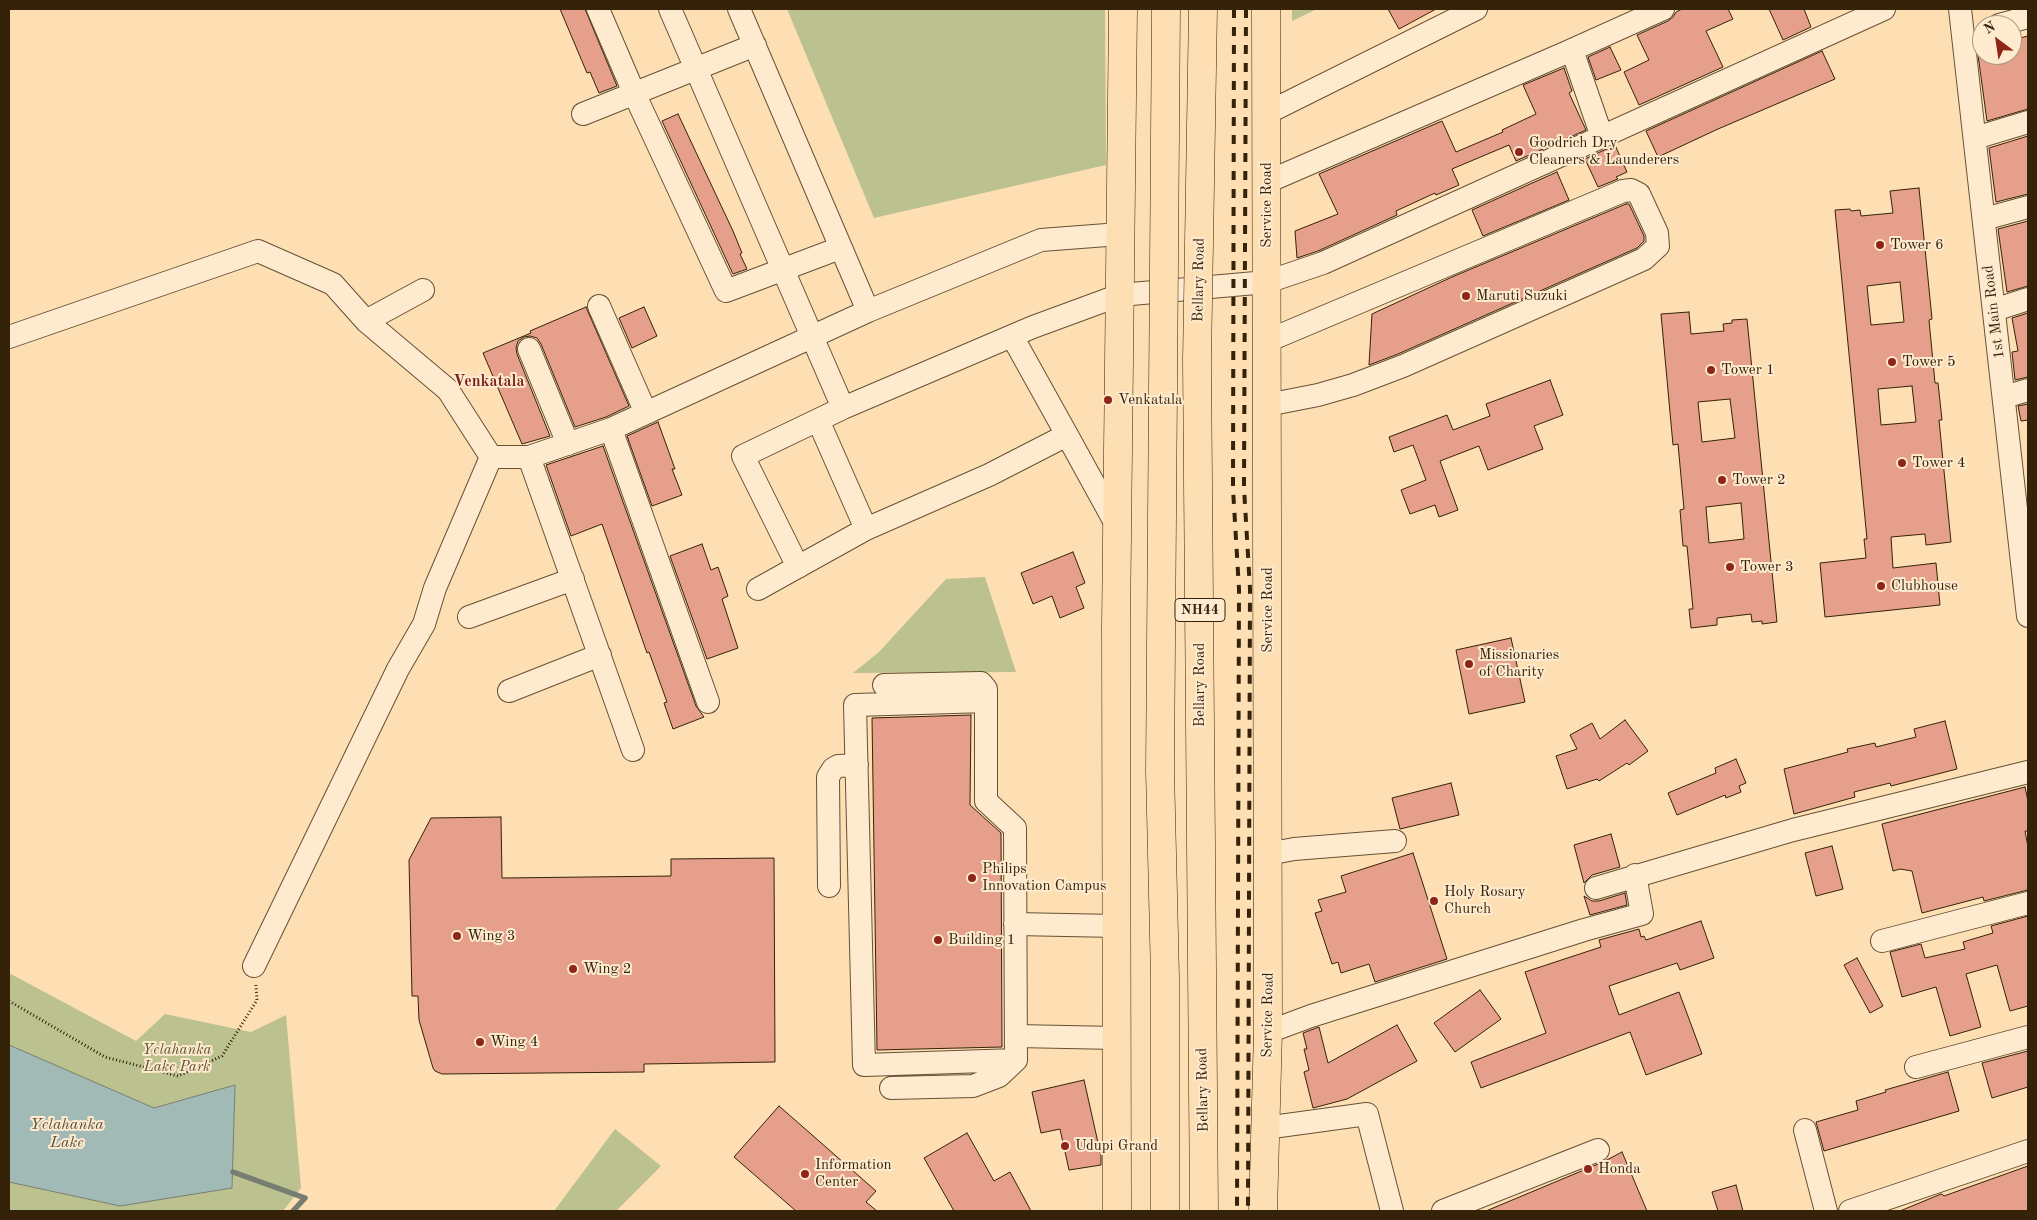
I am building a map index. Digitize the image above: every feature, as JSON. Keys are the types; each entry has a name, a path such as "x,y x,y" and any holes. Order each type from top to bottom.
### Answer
{"main road":[{"path":"1117,1211 1117,526 1123,9"},
{"name":"NH44","path":"1165,1211 1165,977 1160,771 1166,9"},
{"name":"Bellary Road","path":"1203,9 1197,360 1204,1211"},
{"name":"Service Road","path":"1263,1211 1268,1032 1266,9"}],"street":[{"path":"598,9 634,93 726,291 840,248"},
{"path":"670,9 697,67 843,408"},
{"path":"739,9 868,311"},
{"path":"1267,113 1476,9"},
{"path":"1267,182 1662,9"},
{"path":"798,567 742,456 843,408 1012,336 1120,295 1267,282 1324,263 1884,9"},
{"name":"1st Main Road","path":"1960,9 1972,32"},
{"path":"583,114 755,45"},
{"path":"1572,50 1602,137"},
{"name":"1st Main Road","path":"1973,65 1975,138 1994,310 2004,397 2020,476 2028,616"},
{"path":"1975,138 2028,122"},
{"path":"1267,341 1623,191 1630,190 1638,194 1657,233 1658,246 1644,259 1412,362 1353,385 1318,395 1267,405"},
{"path":"1984,219 2028,207"},
{"path":"491,457 529,457 611,429 868,311 1041,240 1120,234"},
{"path":"9,337 258,251 333,284 366,321 448,390 491,457"},
{"path":"366,321 423,290"},
{"path":"1994,310 2028,299"},
{"path":"599,306 646,413"},
{"path":"1012,336 1117,526"},
{"path":"529,349 568,444"},
{"path":"2004,397 2028,390"},
{"path":"818,420 866,530"},
{"path":"611,429 708,702"},
{"path":"758,589 866,530 989,475 1067,435"},
{"path":"254,966 398,669 424,624 435,588 491,457"},
{"path":"529,457 633,750"},
{"path":"470,618 573,579"},
{"path":"510,690 600,655"},
{"path":"884,685 981,684 986,689 986,801 1015,828 1016,1060 999,1076 973,1086 891,1088"},
{"path":"986,701 856,705 864,1065 1016,1060"},
{"path":"829,886 828,777 833,769 838,766 857,765"},
{"path":"1596,888 1793,830 2028,772"},
{"path":"1268,854 1294,849 1395,841"},
{"path":"1268,1032 1311,1016 1584,930 1642,914 1635,875"},
{"path":"1882,941 2028,902"},
{"path":"1015,924 1117,926"},
{"path":"1016,1036 1117,1038"},
{"path":"1916,1067 2028,1037"},
{"path":"1266,1128 1367,1114 1392,1211"},
{"path":"1805,1130 1826,1211"},
{"path":"1443,1211 1598,1150"},
{"path":"1850,1211 2028,1151"}],"path":[{"path":"9,1001 105,1057 178,1076 222,1056 257,1000 254,966"}],"green space":[{"path":"787,9 1105,9 1106,165 874,218"},
{"path":"1292,9 1317,9 1292,21"},
{"path":"985,577 1016,672 853,673 879,652 946,579"},
{"name":"Yelahanka Lake Park","path":"9,973 136,1041 165,1014 251,1032 286,1015 301,1188 283,1211 9,1211 9,1182 120,1206 232,1188 235,1085 154,1108 9,1045"},
{"path":"615,1129 661,1166 616,1211 554,1211"}],"water":[{"name":"Yelahanka Lake","path":"9,1045 154,1108 235,1085 232,1188 120,1206 9,1182"}],"building":[{"path":"560,9 585,9 617,86 599,93 590,72 587,73"},
{"path":"1388,9 1436,9 1399,29"},
{"path":"1682,9 1728,9 1733,19 1706,31 1723,67 1639,105 1624,72 1649,60 1637,35 1668,21 1676,12"},
{"path":"1769,9 1804,9 1811,27 1783,40"},
{"path":"2028,36 2028,109 1987,121 1979,65 2022,65 2022,38"},
{"path":"1610,47 1621,70 1596,80 1588,57"},
{"path":"1822,51 1835,79 1658,157 1646,131"},
{"path":"1564,68 1572,91 1569,93 1586,130 1516,161 1509,145 1452,169 1459,185 1436,195 1435,193 1396,211 1397,215 1318,251 1297,258 1295,231 1338,214 1319,174 1442,121 1456,152 1503,132 1502,130 1536,114 1523,85"},
{"path":"678,114 733,231 747,269 733,274 662,121"},
{"path":"2028,136 2028,194 1996,202 1989,148"},
{"path":"1615,145 1627,172 1616,177 1618,179 1598,187 1585,159"},
{"path":"1557,172 1569,200 1483,236 1472,210"},
{"path":"1919,188 1932,319 1929,320 1935,383 1938,383 1942,420 1939,420 1951,542 1926,545 1925,534 1891,537 1893,568 1936,563 1940,605 1825,617 1820,563 1866,558 1864,539 1867,539 1835,210 1860,210 1861,216 1893,213 1890,191","holes":["1900,282 1904,322 1871,325 1867,286","1912,386 1916,422 1881,425 1878,389"]},
{"path":"1629,204 1644,236 1644,241 1637,248 1398,354 1369,365 1372,314 1452,277"},
{"path":"2028,221 2028,286 2007,292 1998,229"},
{"path":"586,307 629,406 606,417 575,427 541,344 537,338 524,337 518,341 517,354 550,436 522,444 483,353"},
{"path":"644,307 657,336 632,348 619,318"},
{"path":"1689,312 1691,334 1724,331 1723,324 1732,323 1732,320 1747,319 1777,622 1762,624 1762,621 1752,622 1751,614 1717,618 1717,625 1691,628 1689,609 1693,609 1687,546 1683,546 1680,510 1684,509 1678,444 1673,445 1661,314","holes":["1730,399 1735,438 1702,442 1698,402","1741,503 1744,539 1709,543 1706,507"]},
{"path":"2028,313 2028,377 2015,380 2012,352 2018,351 2012,318"},
{"path":"1550,380 1563,415 1534,426 1543,449 1488,470 1479,446 1440,461 1458,510 1439,517 1435,505 1410,514 1401,490 1426,480 1413,445 1394,452 1389,437 1447,415 1453,430 1490,416 1486,404"},
{"path":"2028,404 2028,420 2021,421 2018,406"},
{"path":"658,422 682,495 652,506 627,436"},
{"path":"603,446 696,706 704,717 673,729 664,703 667,702 649,652 647,653 602,524 571,536 546,465"},
{"path":"702,544 711,570 718,567 728,596 722,599 738,648 707,659 670,556"},
{"path":"1073,552 1085,583 1076,587 1084,608 1060,618 1052,596 1033,604 1021,573"},
{"path":"1511,638 1525,702 1469,714 1456,650"},
{"name":"Building 1","path":"971,715 970,805 1001,833 1002,1047 877,1050 872,718"},
{"path":"1625,720 1648,751 1629,765 1627,763 1599,781 1597,779 1567,789 1556,756 1577,749 1570,735 1592,723 1600,739"},
{"path":"1945,721 1957,769 1891,786 1890,783 1854,792 1855,797 1794,814 1784,769 1848,752 1847,749 1875,743 1876,747 1916,737 1914,729"},
{"path":"1736,759 1746,783 1739,786 1741,792 1726,798 1725,795 1677,815 1668,793 1716,773 1715,768"},
{"path":"1451,783 1459,815 1400,829 1392,798"},
{"path":"2025,787 2028,801 2028,831 2025,831 2028,847 2028,890 1984,901 1983,897 1922,913 1912,871 1900,869 1893,871 1882,824"},
{"path":"501,817 502,878 671,876 671,859 774,858 775,1062 644,1064 644,1072 442,1074 435,1071 419,1020 418,996 412,996 409,860 431,818"},
{"path":"1611,834 1620,867 1592,875 1584,883 1574,845"},
{"path":"1832,846 1843,889 1816,896 1805,853"},
{"path":"1413,853 1447,959 1375,982 1369,964 1341,973 1338,962 1332,964 1315,913 1322,911 1318,900 1346,892 1341,876"},
{"path":"1625,893 1627,905 1590,915 1584,896 1592,901 1599,901"},
{"path":"2028,916 2028,1006 2010,1011 1997,965 1966,974 1981,1027 1950,1036 1936,987 1902,997 1890,952 1921,944 1925,958 1965,949 1963,942 1993,933 1991,926"},
{"path":"1701,921 1714,958 1680,970 1677,963 1609,986 1619,1015 1679,992 1702,1054 1646,1075 1630,1032 1481,1088 1471,1062 1546,1033 1525,972 1601,947 1599,940 1639,929 1641,937 1644,936 1646,940"},
{"path":"1857,958 1883,1006 1870,1013 1844,965"},
{"path":"1480,990 1501,1019 1455,1052 1434,1023"},
{"path":"1397,1025 1417,1061 1347,1099 1313,1108 1304,1072 1309,1070 1304,1049 1307,1049 1303,1033 1319,1027 1328,1063"},
{"path":"2028,1051 2028,1087 1992,1098 1982,1063"},
{"path":"1948,1072 1959,1111 1824,1151 1816,1122 1858,1110 1856,1101 1886,1092 1885,1090"},
{"path":"1084,1080 1101,1156 1101,1165 1069,1170 1060,1129 1041,1133 1032,1092"},
{"name":"Information Center","path":"779,1106 876,1191 866,1202 877,1211 796,1211 734,1157"},
{"path":"967,1133 994,1181 1010,1172 1031,1211 954,1211 924,1158"},
{"path":"1622,1152 1647,1211 1486,1211 1603,1162"},
{"path":"2028,1166 2028,1211 1900,1211 1941,1194 1944,1196"},
{"path":"1736,1185 1743,1211 1718,1211 1712,1192"}],"waterway":[{"path":"233,1172 305,1198 293,1211"}],"railway":[{"path":"1234,9 1233,489 1239,589 1237,1211"},
{"path":"1246,9 1244,488 1250,589 1248,1211"}],"place":[{"name":"Goodrich Dry Cleaners & Launderers","path":"1519,152"},
{"name":"Tower 6","path":"1880,245"},
{"name":"Maruti Suzuki","path":"1466,296"},
{"name":"Tower 5","path":"1892,362"},
{"name":"Tower 1","path":"1711,370"},
{"name":"Venkatala","path":"1108,400"},
{"name":"Tower 4","path":"1902,463"},
{"name":"Tower 2","path":"1722,480"},
{"name":"Tower 3","path":"1730,567"},
{"name":"Clubhouse","path":"1881,586"},
{"name":"Missionaries of Charity","path":"1469,664"},
{"name":"Philips Innovation Campus","path":"972,878"},
{"name":"Holy Rosary Church","path":"1434,901"},
{"name":"Wing 3","path":"457,936"},
{"name":"Building 1","path":"938,940"},
{"name":"Wing 2","path":"573,969"},
{"name":"Wing 4","path":"480,1042"},
{"name":"Udupi Grand","path":"1065,1146"},
{"name":"Honda","path":"1588,1169"},
{"name":"Information Center","path":"805,1174"}],"district":[{"name":"Venkatala","path":"489,382"}]}
